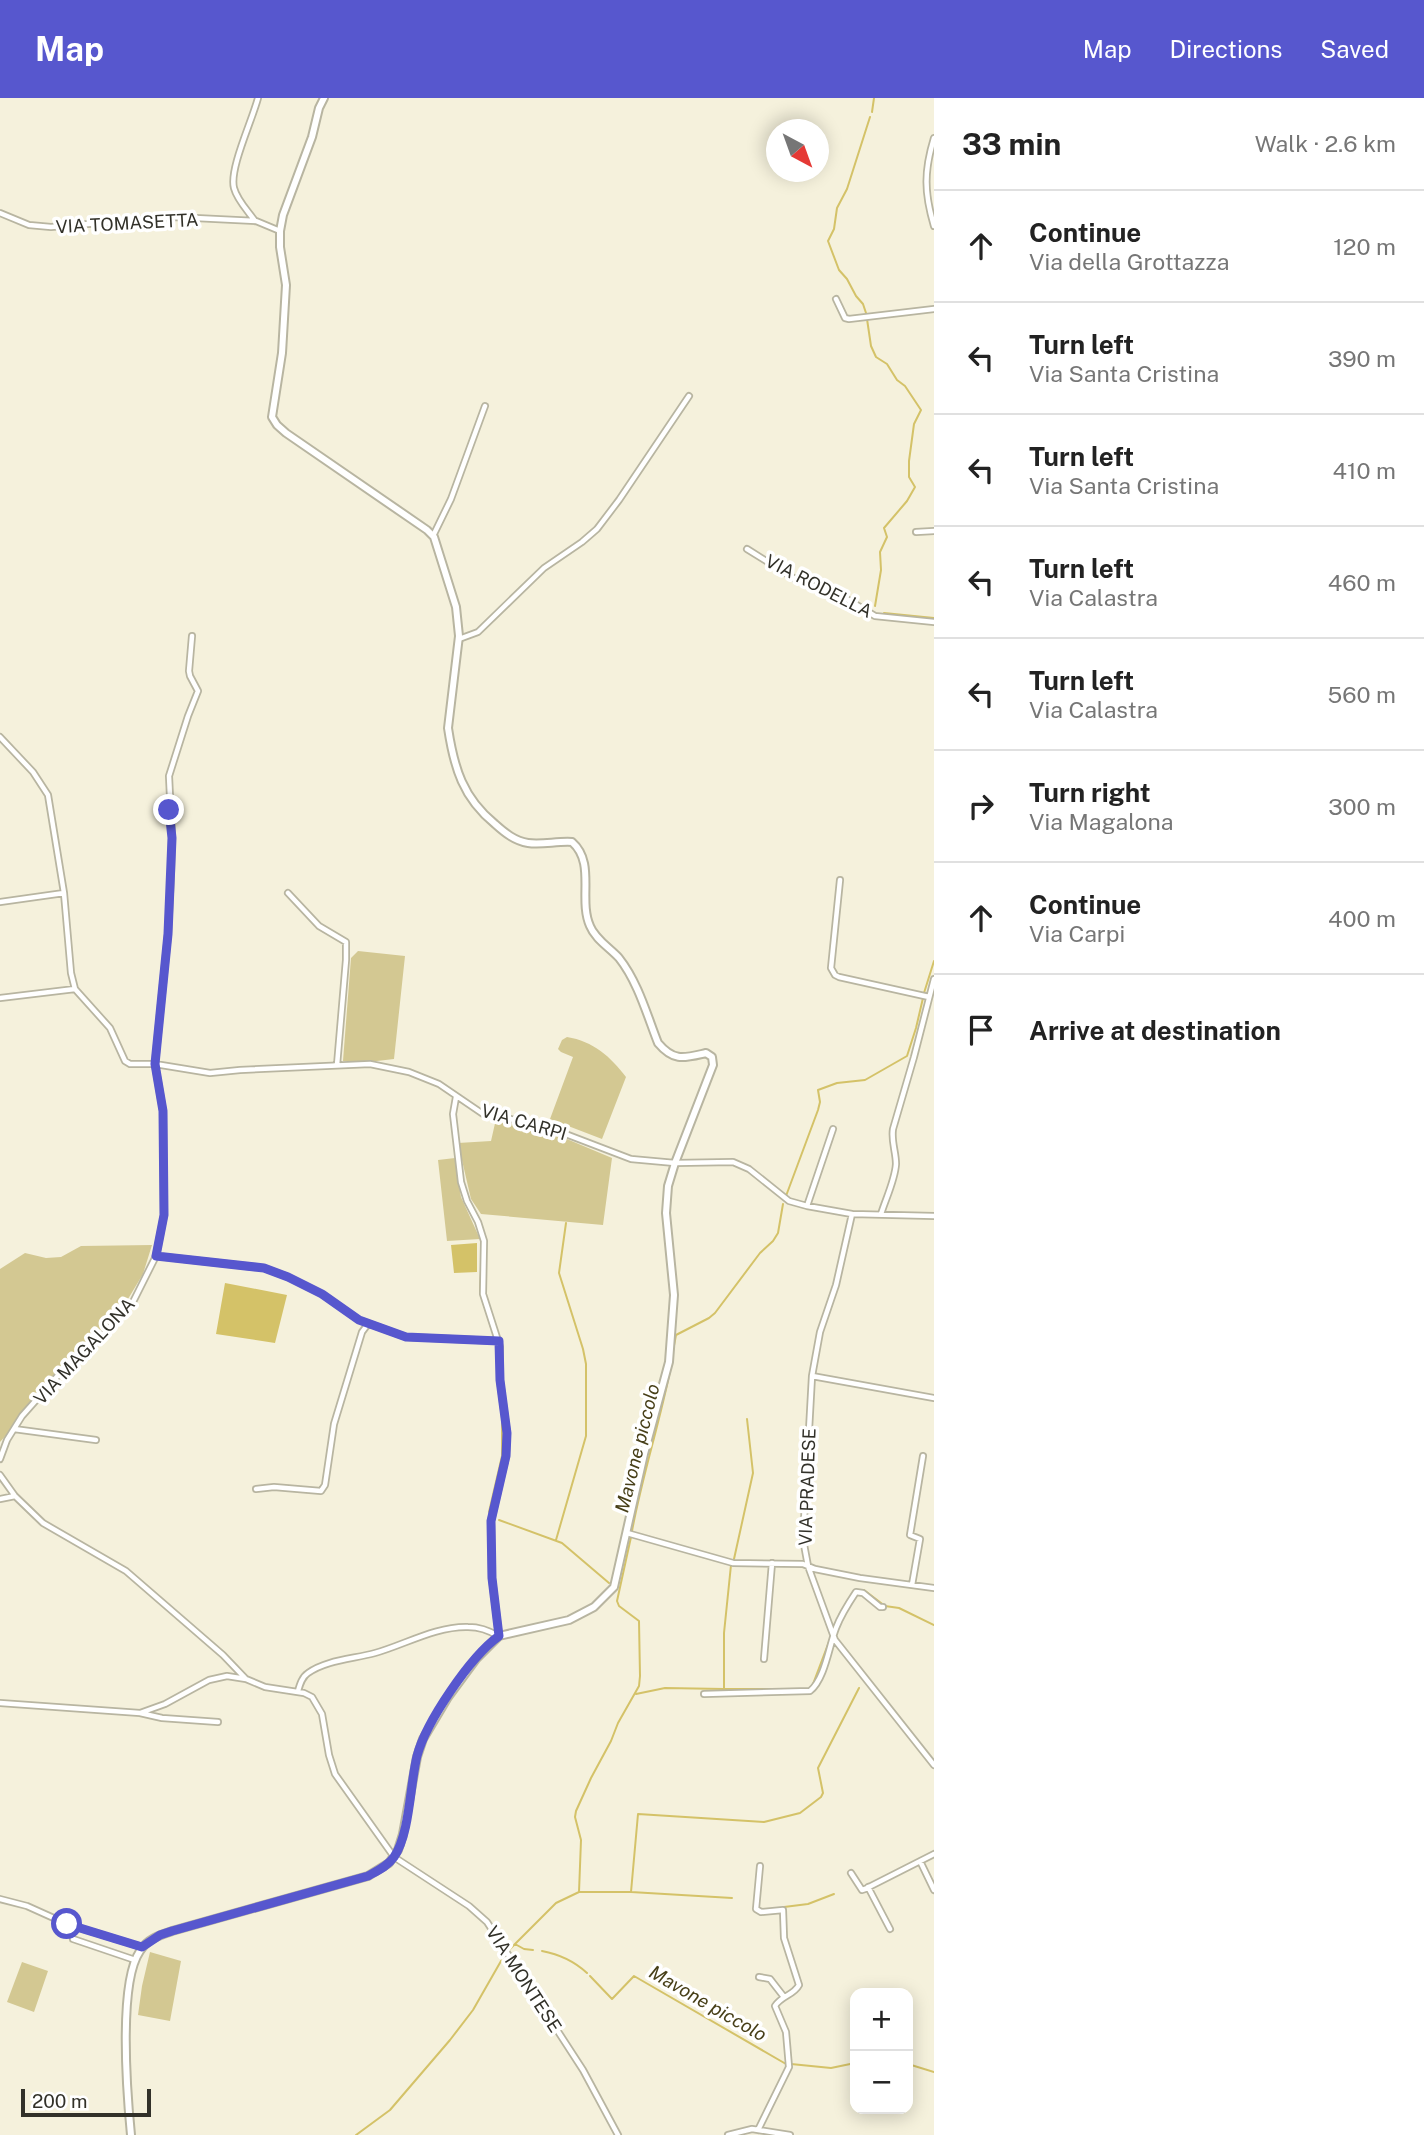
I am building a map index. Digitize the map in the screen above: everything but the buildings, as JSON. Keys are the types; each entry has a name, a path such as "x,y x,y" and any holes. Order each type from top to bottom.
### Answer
{"street":[{"path":"256,221 237,196 232,179 258,98"},
{"path":"131,2135 127,2002 135,1959 142,1947 160,1935 172,1931 368,1876 381,1869 394,1857 403,1834 417,1757 423,1739 463,1674 499,1636 569,1620 594,1607 614,1587 644,1454 669,1362 674,1295 666,1213 668,1186 674,1163 713,1065 712,1057 706,1053 685,1058 675,1056 666,1052 659,1043 629,973 590,927 584,860 579,848 572,842 534,844 513,838 472,802 457,768 448,728 459,639 456,607 433,536 286,433 272,417 282,353 286,285 280,231 283,215 324,98"},
{"path":"934,138 925,185 934,226"},
{"name":"VIA TOMASETTA","path":"0,213 29,225 51,227 175,217 256,221 280,231"},
{"path":"836,299 842,314 849,319 934,309"},
{"path":"459,639 478,632 544,568 597,529 688,396"},
{"path":"433,536 451,499 485,406"},
{"path":"916,531 934,531"},
{"name":"VIA RODELLA","path":"747,549 795,579 845,598 876,616 934,622"},
{"path":"155,1064 171,874 169,776 174,754 198,691 190,676 192,636"},
{"path":"0,737 2,743 33,772 48,795 64,893 68,948 75,989 0,998"},
{"path":"840,880 832,972 839,977 929,997"},
{"path":"0,902 64,893"},
{"path":"288,893 319,926 346,942 337,1065"},
{"path":"881,1214 895,1171 893,1129 934,979"},
{"name":"VIA CARPI","path":"75,989 110,1028 125,1061 130,1064 155,1064 167,1068 221,1074 240,1070 370,1064 409,1072 439,1084 483,1114 542,1125 631,1159 674,1163 733,1162 749,1169 789,1201 807,1206 852,1214 934,1216"},
{"name":"VIA MAGALONA","path":"0,1459 7,1440 22,1416 62,1371 81,1359 132,1302 156,1256 164,1215 164,1178 163,1111 155,1064"},
{"path":"456,1097 453,1114 461,1182 484,1241 483,1294 499,1341 500,1380 507,1433 506,1456 491,1521 492,1578 499,1636"},
{"path":"807,1206 832,1129"},
{"name":"VIA PRADESE","path":"852,1214 836,1285 820,1332 812,1376 802,1531 808,1566 833,1636 934,1765"},
{"path":"156,1256 264,1268 322,1294 359,1320 406,1337 499,1341"},
{"path":"256,1489 274,1487 321,1491 325,1485 334,1424 362,1332 368,1324"},
{"path":"812,1376 934,1398"},
{"name":"VIA MAGALONA","path":"14,1429 96,1440"},
{"path":"912,1585 920,1539 910,1535 923,1456"},
{"path":"0,1475 30,1512 54,1531 126,1571 223,1655 246,1679"},
{"path":"0,1499 15,1496"},
{"path":"627,1533 733,1563 803,1564 860,1578 934,1588"},
{"path":"764,1659 772,1563"},
{"path":"704,1694 810,1691 818,1682 844,1609 856,1592 863,1593 883,1607"},
{"path":"298,1691 306,1674 323,1665 374,1653 421,1637 468,1627 499,1636"},
{"path":"140,1713 165,1704 201,1684 227,1676 298,1691 312,1698 322,1714 335,1774 394,1857"},
{"path":"0,1703 140,1713 162,1718 218,1722"},
{"path":"851,1873 862,1890 934,1854"},
{"name":"VIA MONTESE","path":"394,1857 487,1922 583,2070 618,2135"},
{"path":"920,1861 934,1890"},
{"path":"758,2130 789,2067 786,2032 775,2006 799,1985 784,1938 783,1910 761,1912 756,1909 760,1866"},
{"path":"869,1888 890,1929"},
{"path":"0,1899 27,1906 67,1924 142,1947"},
{"path":"73,1939 135,1959"},
{"path":"759,1977 770,1979 784,1997"},
{"path":"728,2135 758,2130 790,2135"}],"shaded area":[{"path":"358,951 405,956 394,1059 343,1061 351,958"},
{"path":"567,1037 585,1042 601,1051 626,1077 602,1139 550,1119 573,1057 558,1049 562,1040"},
{"path":"496,1119 543,1129 612,1158 603,1225 481,1214 471,1199 458,1143 491,1141"},
{"path":"455,1158 461,1197 480,1239 447,1241 438,1160"},
{"path":"477,1243 477,1272 454,1273 451,1245"},
{"path":"152,1245 143,1274 128,1299 0,1442 0,1269 25,1253 46,1258 61,1257 81,1246"},
{"path":"225,1283 287,1295 275,1343 216,1334"},
{"path":"150,1952 181,1961 170,2021 138,2015"},
{"path":"22,1962 48,1971 34,2012 7,2002"}],"waterway":[{"name":"Mavone piccolo","path":"872,112 874,98"},
{"name":"Mavone piccolo","path":"866,313 863,304 839,270 828,241 870,117"},
{"name":"Mavone piccolo","path":"867,319 871,346 876,357 887,364 921,410 914,424 909,461 909,477 915,487 884,528 887,537 880,552 881,570 875,606"},
{"name":"Mavone piccolo","path":"884,613 934,618"},
{"name":"Mavone piccolo","path":"924,993 934,961"},
{"name":"Mavone piccolo","path":"786,1196 818,1110 818,1090 837,1083 865,1080 907,1056 923,998"},
{"name":"Mavone piccolo","path":"672,1356 676,1335 715,1313 760,1253 773,1241 778,1233 783,1204"},
{"path":"556,1540 586,1436 586,1364 559,1273 566,1223"},
{"path":"481,1271 480,1292 491,1327"},
{"path":"497,1348 498,1367"},
{"name":"Mavone piccolo","path":"632,1531 670,1371"},
{"path":"489,1512 502,1456 502,1411"},
{"name":"Mavone piccolo","path":"734,1559 753,1473 747,1419"},
{"path":"499,1520 562,1543 609,1583"},
{"name":"Mavone piccolo","path":"509,1950 556,1903 579,1892 581,1840 576,1811 618,1723 639,1686 639,1621 619,1606 617,1601 631,1537"},
{"name":"Mavone piccolo","path":"636,1694 665,1688 724,1689 724,1633 731,1565"},
{"name":"Mavone piccolo","path":"857,1590 864,1590 885,1606 899,1608 934,1625"},
{"name":"Mavone piccolo","path":"839,1615 847,1602"},
{"name":"Mavone piccolo","path":"813,1684 830,1639"},
{"name":"Mavone piccolo","path":"580,1892 631,1892 638,1814 764,1822 800,1813 823,1793 818,1768 859,1688"},
{"name":"Mavone piccolo","path":"725,1689 793,1689"},
{"name":"Mavone piccolo","path":"631,1892 732,1898"},
{"name":"Mavone piccolo","path":"784,1907 808,1904 834,1894"},
{"name":"Mavone piccolo","path":"515,1944 533,1950"},
{"name":"Mavone piccolo","path":"542,1951 566,1959 587,1973"},
{"name":"Mavone piccolo","path":"356,2135 390,2110 450,2040 473,2010 505,1954"},
{"name":"Mavone piccolo","path":"590,1976 612,1999 634,1976 786,2064"},
{"name":"Mavone piccolo","path":"791,2064 831,2068 850,2064"},
{"name":"Mavone piccolo","path":"913,2066 934,2072"}],"route":[{"path":"67,1924 142,1947 160,1935 172,1931 368,1876 381,1869 398,1850 423,1739 463,1674 499,1636 492,1578 491,1521 506,1456 507,1433 500,1380 499,1341 406,1337 359,1320 322,1294 264,1268 156,1256 164,1215 164,1178 163,1111 155,1051 168,934 172,838 169,810"}]}
